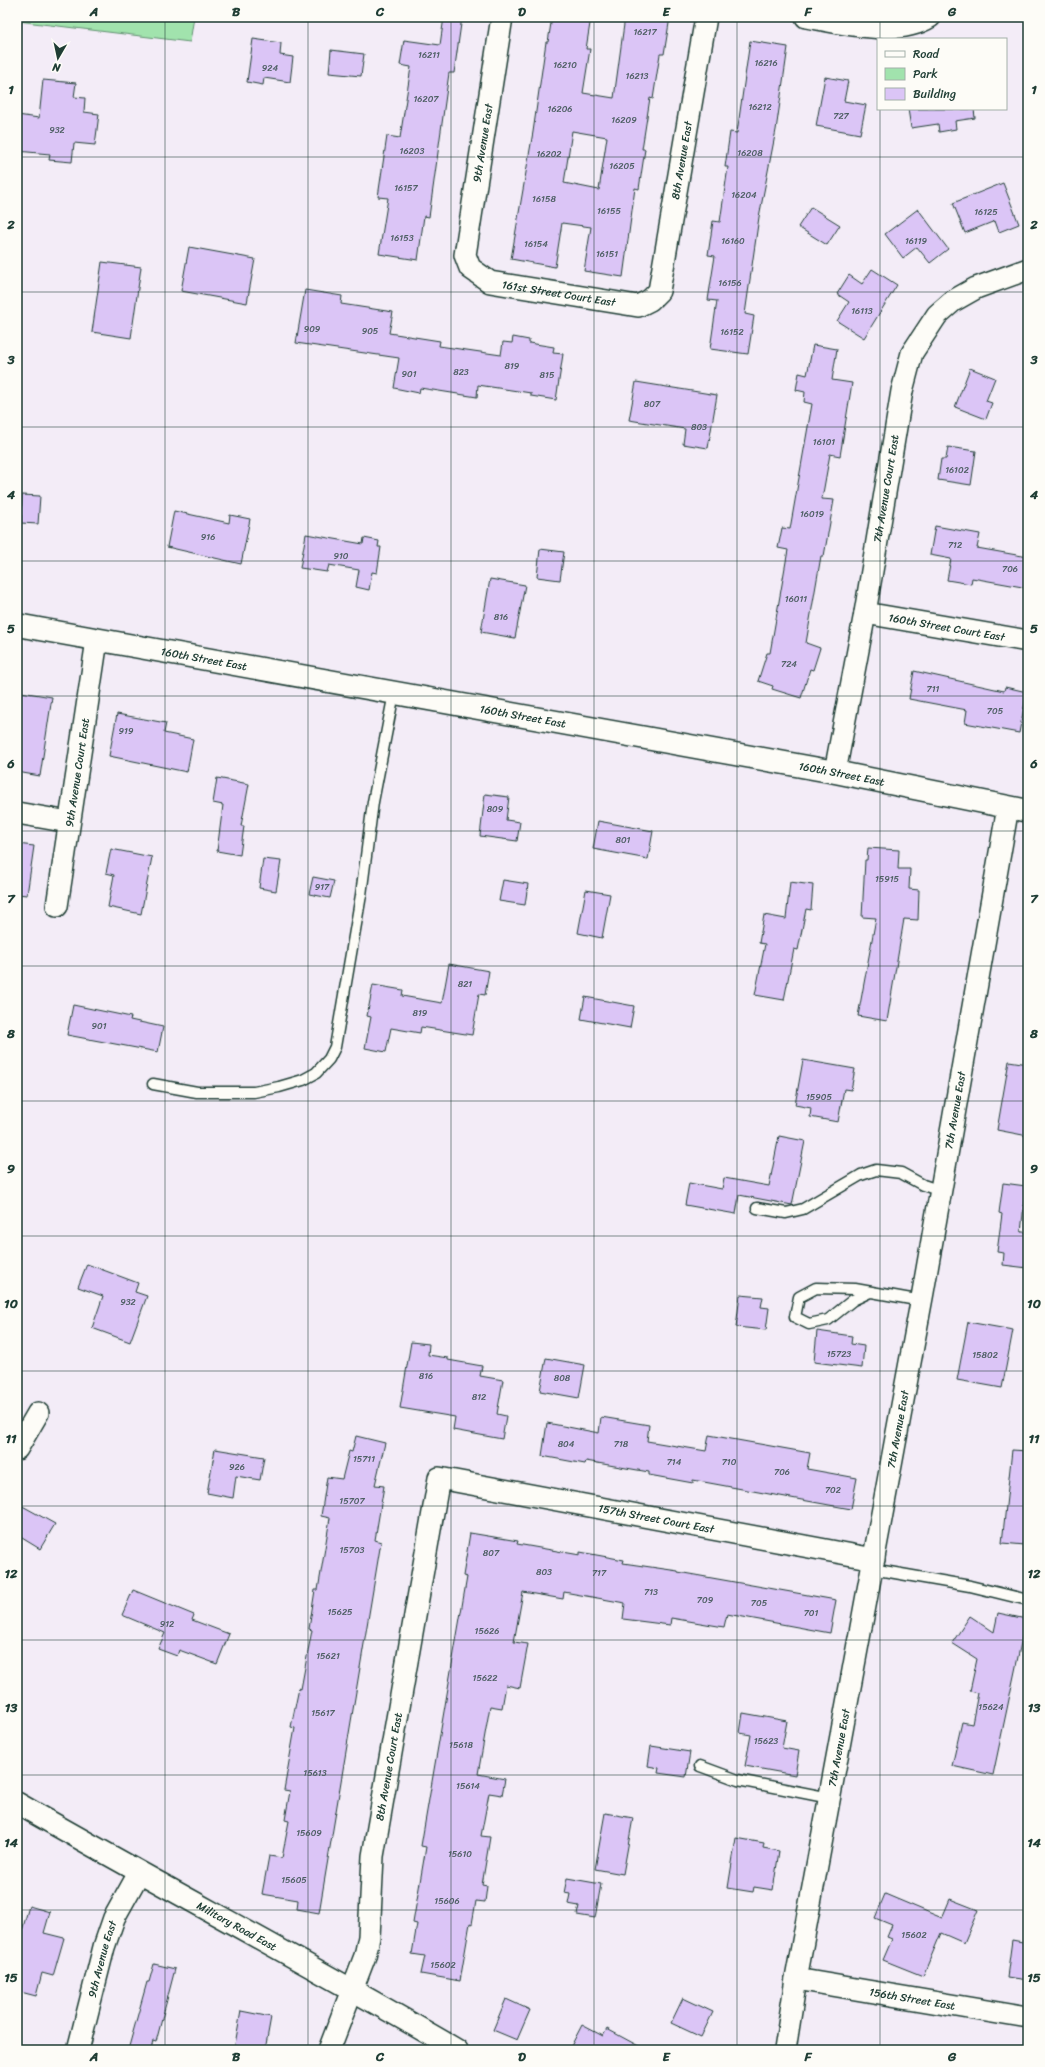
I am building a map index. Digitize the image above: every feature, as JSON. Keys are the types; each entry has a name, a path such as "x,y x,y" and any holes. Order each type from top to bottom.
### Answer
{"street":[{"name":"9th Avenue East","path":"470,268 465,256 502,17"},
{"name":"8th Avenue East","path":"650,300 660,291 706,17"},
{"path":"806,17 890,29 912,24 930,17"},
{"name":"161st Street Court East","path":"470,268 490,282 638,306 650,300"},
{"name":"7th Avenue Court East","path":"835,772 865,613 902,391 912,353 937,315 953,301 976,288 1028,269"},
{"name":"160th Street Court East","path":"865,613 1028,641"},
{"name":"160th Street East","path":"17,625 835,772 1018,809"},
{"name":"9th Avenue Court East","path":"57,906 97,640"},
{"name":"7th Avenue East","path":"785,2050 796,1979 922,1301 941,1191 1018,809"},
{"path":"17,813 69,822"},
{"path":"17,1449 38,1413"},
{"name":"157th Street Court East","path":"439,1478 873,1564"},
{"name":"8th Avenue Court East","path":"329,2050 365,1956 369,1937 373,1856 439,1478"},
{"name":"Military Road East","path":"17,1803 139,1873 353,1989 457,2050"},
{"name":"9th Avenue East","path":"78,2050 104,1948 114,1918 139,1873"},
{"name":"156th Street East","path":"796,1979 1028,2018"}],"lane":[{"path":"153,1084 197,1092 254,1092 303,1080 316,1073 329,1059 335,1047 361,895 373,802 394,693"},
{"path":"757,1208 786,1213 803,1209 861,1174 876,1170 901,1173 923,1185 941,1191"},
{"path":"870,1292 853,1300 828,1320 809,1324 795,1317 799,1297 816,1288 855,1289 922,1301"},
{"path":"873,1564 1028,1600"},
{"path":"700,1766 738,1780 830,1798"}],"green space":[{"path":"17,17 194,17 190,42 17,21"}],"building":[{"path":"444,17 462,17 454,73 449,73 429,217 424,216 418,260 379,254 388,198 378,197 387,136 400,138 411,67 400,65 404,40 440,45"},
{"path":"552,17 591,17 586,49 590,49 583,93 614,98 625,17 670,17 664,54 660,54 653,99 650,98 642,149 645,149 639,189 635,188 623,277 584,271 591,227 562,223 555,267 511,259 533,132 546,42 548,42","holes":["572,131 607,137 599,190 564,183"]},
{"path":"253,39 281,43 280,55 293,57 290,82 264,78 263,85 247,82"},
{"path":"750,41 788,47 776,130 759,217 745,314 754,316 748,354 710,349 717,301 708,300 715,256 708,255 713,221 720,222 728,167 725,167 730,132 737,133"},
{"path":"331,50 364,54 361,76 329,73"},
{"path":"825,77 848,81 844,101 866,105 860,134 816,126"},
{"path":"43,80 76,83 74,97 85,98 84,112 99,114 95,145 74,143 72,162 49,160 50,154 17,151 17,115 39,118"},
{"path":"908,110 974,110 975,118 955,121 956,129 939,132 938,124 911,128"},
{"path":"1003,183 1019,224 999,232 995,221 965,233 953,203"},
{"path":"811,207 840,225 827,245 798,227"},
{"path":"918,209 948,249 930,263 917,247 903,258 885,234"},
{"path":"189,247 255,259 247,303 181,291"},
{"path":"102,262 141,267 131,338 92,332"},
{"path":"872,269 897,285 864,338 837,321 849,302 837,294 849,275 862,284"},
{"path":"305,290 342,296 341,304 393,312 389,333 440,341 439,346 501,355 503,342 512,343 513,337 529,340 529,343 554,347 553,353 563,354 556,400 531,396 531,393 478,385 477,397 420,388 419,393 394,388 399,358 296,343"},
{"path":"813,345 837,349 832,380 852,383 840,456 830,454 822,499 834,500 824,556 821,556 806,643 820,648 813,670 810,669 801,698 772,689 773,686 758,681 767,653 770,653 788,550 778,548 782,528 790,529 812,404 804,402 805,392 796,390 799,373 807,375"},
{"path":"970,368 995,378 986,401 992,403 986,419 955,407"},
{"path":"636,382 717,395 708,448 683,444 685,429 629,420"},
{"path":"948,447 976,451 971,485 938,480 941,459 946,459"},
{"path":"22,495 40,496 38,524 21,523"},
{"path":"174,511 229,523 230,515 250,519 241,564 167,547"},
{"path":"935,526 980,534 977,548 1028,557 1028,588 972,578 971,584 947,580 951,559 930,555"},
{"path":"306,534 363,544 364,538 379,541 378,547 381,547 377,573 372,572 369,590 356,587 359,570 329,565 327,572 300,568"},
{"path":"540,549 564,552 560,580 537,577"},
{"path":"490,579 525,585 515,638 481,632"},
{"path":"914,671 1004,691 1005,687 1027,692 1019,733 965,723 967,710 909,699"},
{"path":"21,692 52,697 40,776 17,772 17,720"},
{"path":"117,714 166,723 164,733 193,739 187,772 109,756"},
{"path":"217,778 249,784 241,826 244,826 240,855 217,851 223,805 213,803"},
{"path":"485,794 509,797 506,820 520,822 517,841 480,836"},
{"path":"598,821 653,831 648,859 593,849"},
{"path":"17,844 34,846 27,895 17,894"},
{"path":"868,848 899,850 898,869 910,869 909,889 919,890 918,920 904,919 887,1021 858,1016 876,918 862,917 865,860 867,860"},
{"path":"111,849 152,857 141,914 108,907 114,875 106,873"},
{"path":"263,859 281,861 276,891 259,888"},
{"path":"313,877 334,881 330,898 309,894"},
{"path":"503,880 528,884 525,905 499,901"},
{"path":"790,882 813,885 811,910 806,909 798,950 794,949 784,1000 755,995 765,944 759,943 764,915 786,919"},
{"path":"586,890 610,894 602,938 578,933"},
{"path":"449,964 489,971 485,995 479,994 472,1035 421,1027 420,1033 391,1028 386,1052 365,1048 371,1017 367,1016 373,985 403,990 402,996 442,1003"},
{"path":"585,997 634,1006 630,1028 581,1019"},
{"path":"73,1005 131,1017 130,1020 163,1027 158,1052 67,1035"},
{"path":"803,1060 855,1069 851,1090 844,1089 838,1122 810,1117 811,1108 795,1105"},
{"path":"1009,1061 1028,1064 1028,1136 997,1130"},
{"path":"779,1136 805,1141 792,1205 739,1195 736,1214 685,1205 689,1183 722,1189 724,1178 769,1186"},
{"path":"1003,1183 1026,1186 1021,1232 1028,1232 1028,1268 1003,1265 1004,1253 997,1252 1002,1214 999,1213"},
{"path":"87,1264 138,1283 135,1292 147,1296 130,1342 92,1328 103,1296 78,1287"},
{"path":"740,1295 763,1297 761,1307 769,1308 766,1330 736,1327"},
{"path":"968,1322 1013,1330 1002,1388 957,1380"},
{"path":"817,1331 852,1336 851,1344 864,1346 862,1368 814,1362"},
{"path":"411,1342 429,1344 428,1355 482,1366 480,1376 503,1380 497,1414 506,1416 502,1439 453,1430 455,1417 400,1408"},
{"path":"546,1358 585,1365 579,1398 540,1391"},
{"path":"601,1417 649,1425 647,1441 706,1451 709,1435 810,1453 807,1469 857,1478 851,1509 693,1480 693,1483 649,1475 649,1472 586,1461 585,1464 542,1456 547,1423 599,1433"},
{"path":"356,1436 385,1443 375,1485 384,1486 375,1540 381,1542 319,1913 297,1909 298,1900 262,1894 269,1856 282,1858 289,1821 285,1820 290,1791 284,1790 295,1728 291,1727 299,1688 301,1689 312,1630 309,1629 315,1590 318,1590 330,1518 321,1516 327,1477 342,1479 349,1451 352,1452"},
{"path":"215,1449 264,1457 260,1480 236,1476 233,1498 207,1493"},
{"path":"1012,1450 1028,1451 1028,1511 1025,1545 1002,1543"},
{"path":"17,1503 55,1524 40,1549 17,1535"},
{"path":"470,1533 518,1541 517,1544 580,1555 580,1552 624,1560 623,1563 678,1571 836,1600 830,1633 727,1614 724,1627 671,1618 670,1625 623,1619 625,1603 564,1592 563,1599 523,1592 514,1642 528,1644 520,1688 506,1685 502,1708 490,1706 478,1774 505,1779 502,1795 489,1793 481,1836 490,1837 482,1885 487,1886 485,1902 476,1901 472,1924 470,1923 460,1981 421,1974 425,1956 412,1954 417,1924 413,1923 426,1847 421,1846 467,1577 463,1576"},
{"path":"133,1590 194,1615 192,1620 229,1634 217,1664 179,1650 177,1656 158,1649 165,1633 122,1615"},
{"path":"998,1613 1026,1619 993,1775 952,1766 962,1722 972,1724 978,1693 970,1691 977,1659 952,1643 970,1616 994,1632"},
{"path":"743,1713 787,1721 782,1748 799,1751 795,1775 745,1766 751,1735 740,1733"},
{"path":"651,1746 690,1752 686,1777 658,1773 659,1768 648,1766"},
{"path":"605,1813 633,1818 623,1874 595,1869"},
{"path":"736,1838 764,1843 763,1848 779,1851 773,1890 754,1887 753,1892 728,1888"},
{"path":"567,1878 601,1884 595,1918 577,1915 579,1906 568,1904 570,1894 564,1893"},
{"path":"885,1894 942,1918 950,1899 978,1910 964,1943 941,1933 923,1976 883,1960 892,1939 887,1937 892,1925 875,1918"},
{"path":"29,1906 50,1912 44,1933 64,1938 53,1976 42,1973 36,1996 17,1991 17,1949"},
{"path":"1012,1940 1028,1943 1028,1980 1007,1977"},
{"path":"154,1964 175,1969 156,2042 153,2041 151,2050 128,2050 147,1982 149,1982"},
{"path":"683,1998 713,2012 701,2037 671,2023"},
{"path":"506,1999 530,2010 517,2040 493,2030"},
{"path":"241,2011 271,2017 265,2050 234,2050"},
{"path":"582,2025 603,2036 607,2029 646,2050 569,2050"}]}
